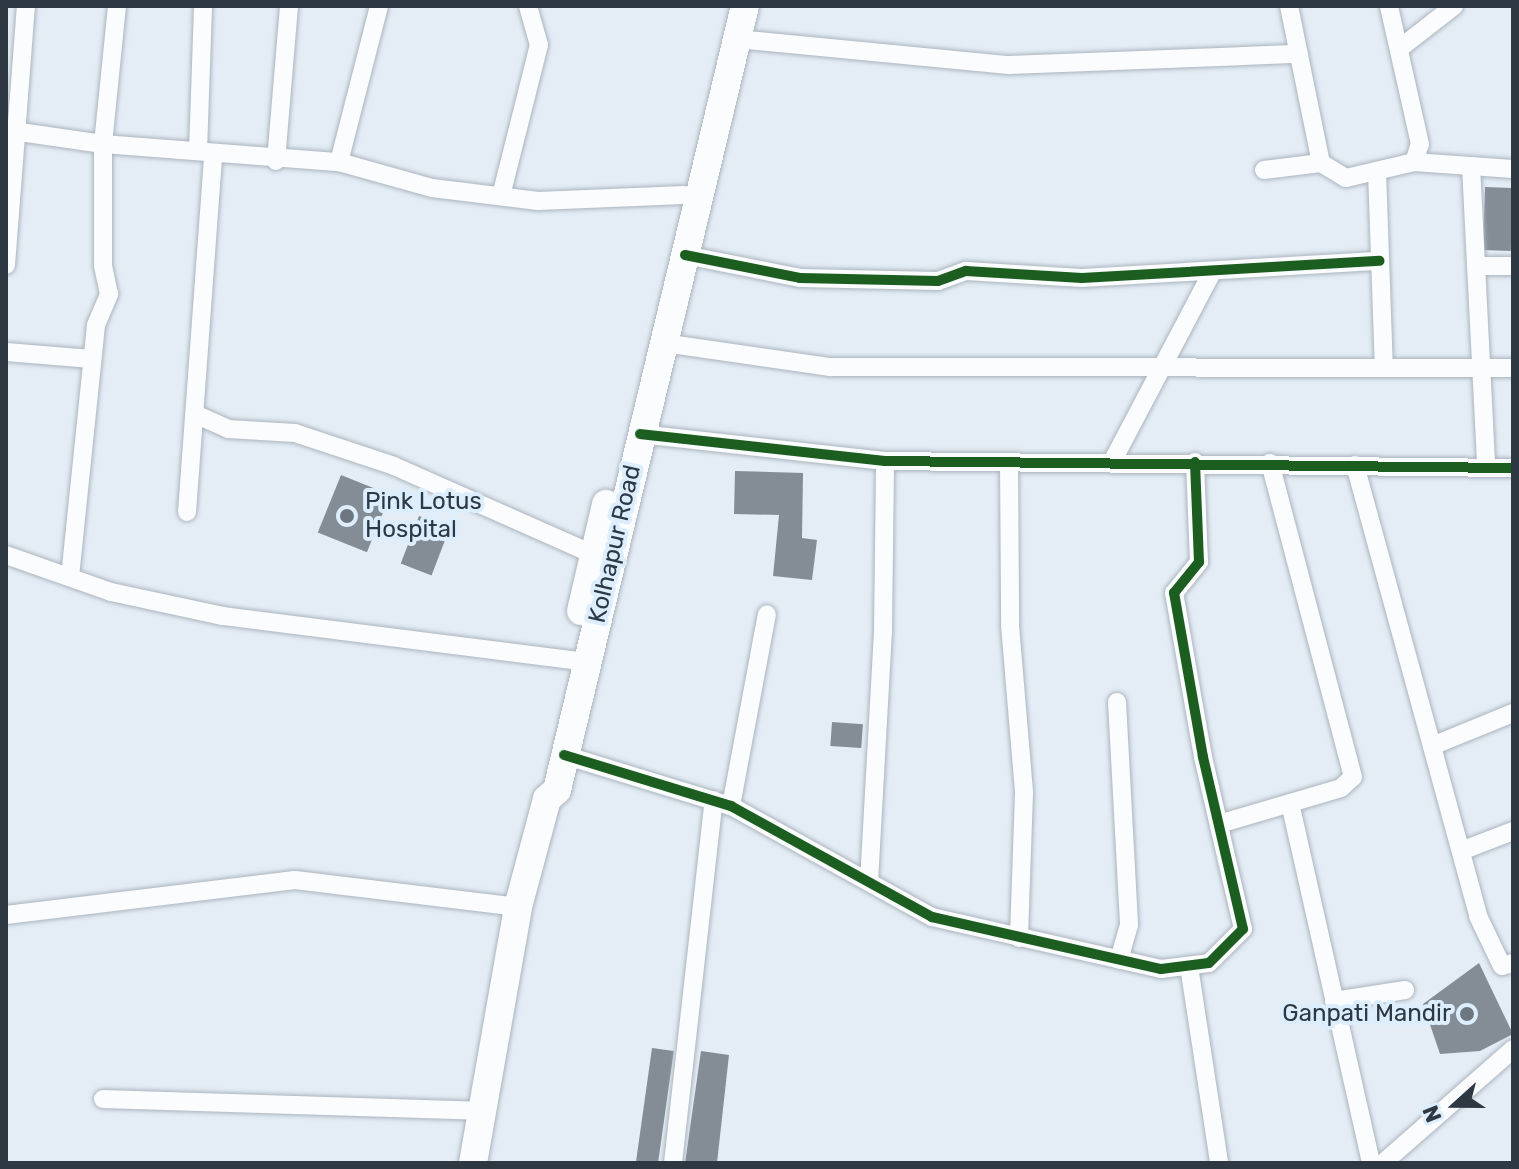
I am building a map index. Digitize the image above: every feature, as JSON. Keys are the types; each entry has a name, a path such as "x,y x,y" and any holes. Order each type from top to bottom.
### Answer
{"main road":[{"name":"Kolhapur Road","path":"547,799 557,790 564,755 593,554 729,6"},
{"name":"Kolhapur Road","path":"473,1163 486,1111 518,907 547,799 543,783 640,434 746,6"}],"street":[{"path":"6,265 11,131 26,6"},
{"path":"70,577 96,325 109,294 103,265 103,144 117,6"},
{"path":"187,512 197,415 206,152 203,6"},
{"path":"276,161 289,6"},
{"path":"339,162 379,6"},
{"path":"501,196 539,45 528,6"},
{"path":"1289,6 1321,163"},
{"path":"1389,6 1420,144 1414,162"},
{"path":"1399,49 1454,6"},
{"path":"737,39 1009,65 1299,54"},
{"path":"11,131 103,144 276,161 339,162 432,188 538,201 684,195"},
{"path":"1264,170 1321,163 1346,178 1414,162 1513,169"},
{"path":"1471,166 1486,467"},
{"path":"1377,171 1384,368"},
{"path":"685,255 800,278 938,281 966,271 1082,278 1211,274 1380,261"},
{"path":"1476,266 1513,266"},
{"path":"1112,462 1211,274"},
{"path":"663,343 830,367 1513,368"},
{"path":"6,352 92,359"},
{"path":"197,415 228,429 295,433 394,466 593,554"},
{"path":"640,434 885,461 1195,462 1513,468"},
{"path":"869,882 883,630 885,461"},
{"path":"1009,462 1010,625 1024,793 1019,938"},
{"path":"564,755 722,803 932,917 1161,969 1209,963 1243,929 1174,593 1199,562 1195,462"},
{"path":"1219,824 1341,788 1353,777 1270,463"},
{"path":"1355,465 1489,943 1502,966 1513,963"},
{"path":"6,555 70,577 223,616 579,660"},
{"path":"673,1163 722,803 767,614"},
{"path":"1117,702 1129,925 1119,960"},
{"path":"1432,746 1513,713"},
{"path":"1290,803 1371,1163"},
{"path":"1461,851 1513,831"},
{"path":"6,915 295,880 518,907"},
{"path":"1189,966 1219,1163"},
{"path":"1334,1001 1405,990"},
{"path":"1383,1163 1513,1049"},
{"path":"103,1099 486,1111"}],"building":[{"path":"1485,187 1513,188 1511,251 1483,250"},
{"path":"735,471 803,473 802,538 817,540 812,580 773,576 779,515 734,514"},
{"path":"341,475 390,495 367,552 318,532"},
{"path":"419,516 450,528 432,575 401,564"},
{"path":"832,722 863,724 861,748 830,746"},
{"name":"Ganpati Mandir","path":"1479,963 1513,1034 1480,1051 1440,1054 1423,1004"},
{"path":"652,1048 674,1051 658,1163 636,1163"},
{"path":"701,1051 729,1055 717,1163 685,1163"}],"cycle path":[{"path":"685,255 800,278 938,281 966,271 1082,278 1380,261"},
{"path":"640,434 885,461 1513,468"},
{"path":"564,755 731,806 932,917 1161,969 1209,963 1243,929 1203,757 1174,593 1199,562 1195,462"}],"place":[{"name":"Pink Lotus Hospital","path":"347,516"},
{"name":"Ganpati Mandir","path":"1467,1014"}]}
